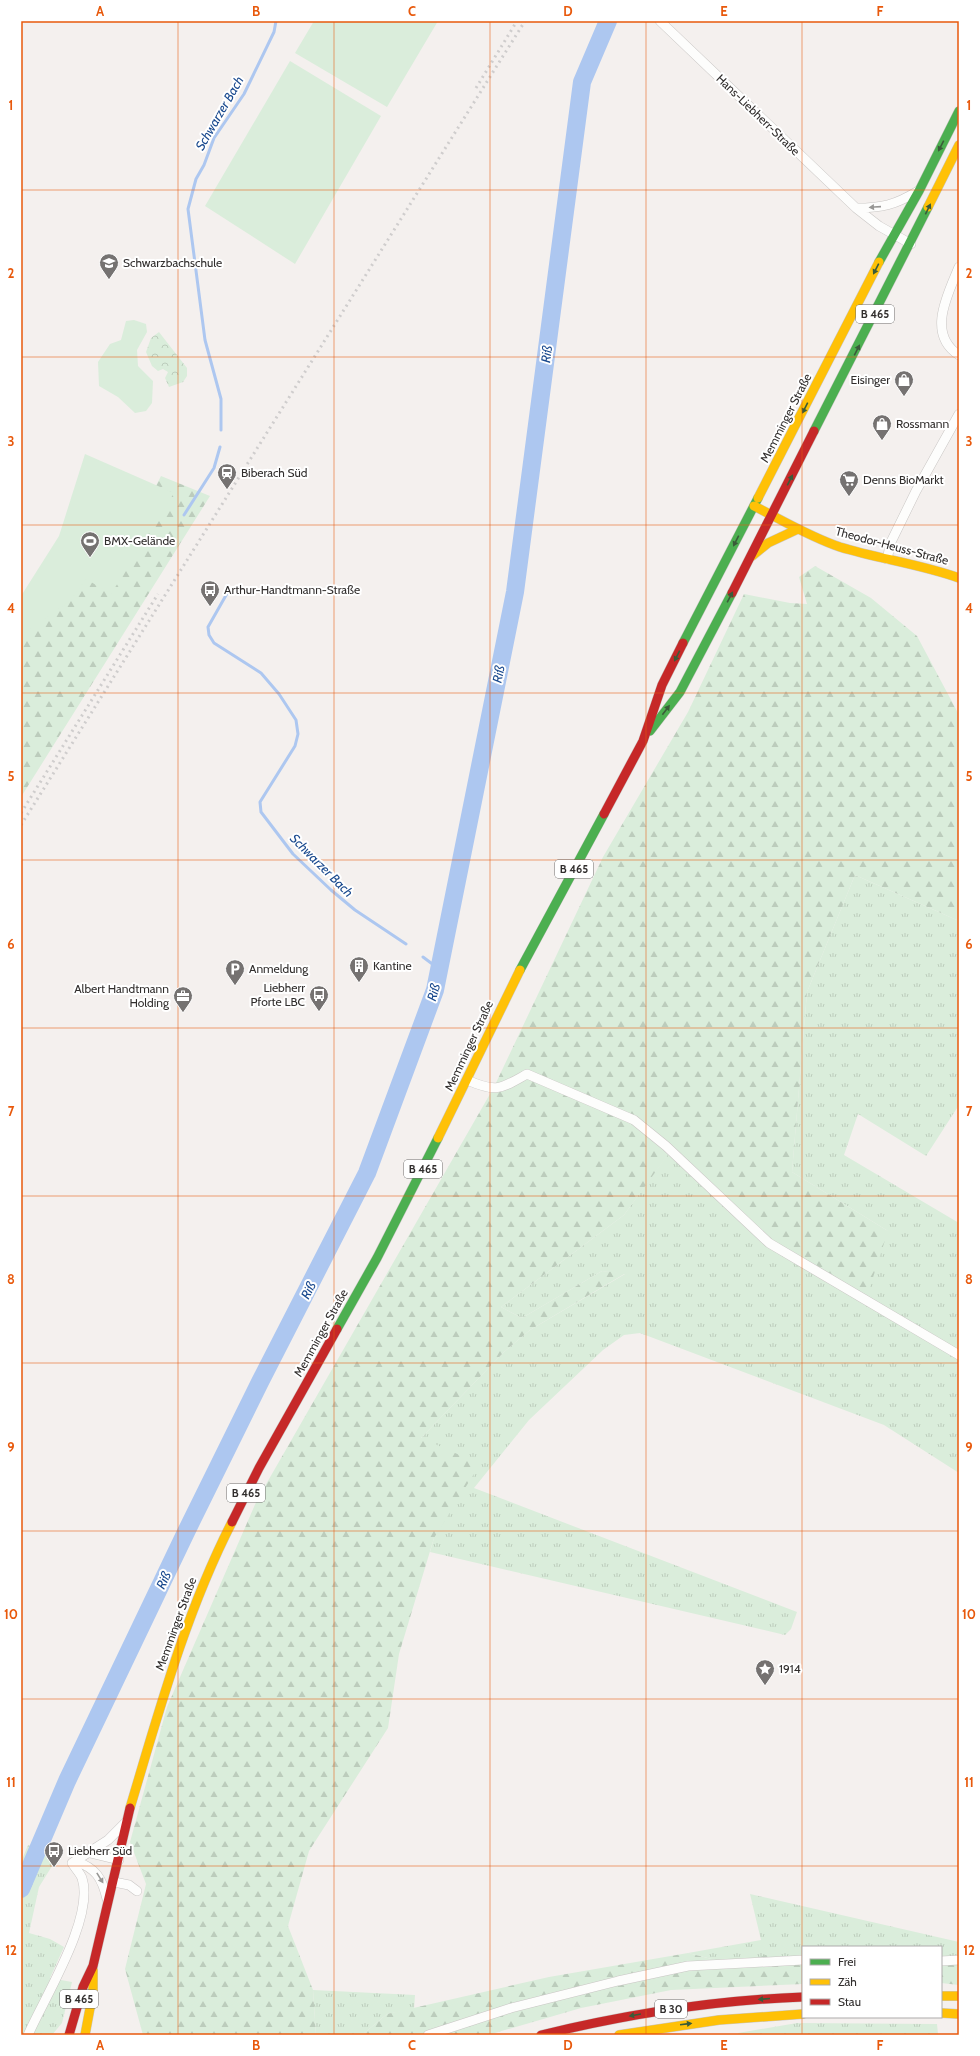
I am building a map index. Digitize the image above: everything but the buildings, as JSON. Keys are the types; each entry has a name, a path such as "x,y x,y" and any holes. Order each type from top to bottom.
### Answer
{"main road":[{"name":"Memminger Straße","path":"643,741 662,685 959,111"},
{"name":"Memminger Straße","path":"94,1966 127,1821 168,1681 200,1591 224,1536 259,1468 377,1258 467,1080 505,998 643,741 680,692 752,557 911,244 959,145"},
{"name":"Theodor-Heuss-Straße","path":"754,506 798,529 851,550 929,567 959,578"},
{"path":"752,557 768,543 798,529"},
{"name":"B 465","path":"69,2035 81,1993 94,1966"},
{"name":"B 465","path":"85,2035 93,1992 94,1966"},
{"path":"942,1996 959,1996"},
{"name":"B 30","path":"541,2035 663,2010 710,2004 802,1997"},
{"path":"942,2013 959,2014"},
{"name":"B 30","path":"619,2035 719,2020 802,2014"}],"street":[{"name":"Hans-Liebherr-Straße","path":"660,21 856,208 878,226 911,244"},
{"path":"856,208 880,207 895,204 919,190"},
{"path":"959,267 941,318 945,338 954,352 959,355"},
{"path":"887,559 891,542 916,491 959,414"},
{"path":"467,1080 491,1089 503,1087 527,1074 634,1120 666,1146 769,1243 959,1356"},
{"path":"74,1862 108,1840 127,1821"},
{"path":"90,1853 119,1860"},
{"path":"74,1862 93,1869 100,1876 104,1885 108,1907"},
{"path":"28,2035 63,1965 76,1930 84,1897 84,1886 82,1877 74,1862"},
{"path":"114,1882 129,1885 137,1891"},
{"path":"428,2035 511,2008 618,1981 688,1966 802,1960"},
{"path":"942,1962 959,1960"}],"green space":[{"path":"314,21 438,21 387,107 295,53"},
{"path":"290,61 381,116 295,264 205,206"},
{"path":"134,320 146,324 147,332 137,350 138,366 153,381 152,403 146,411 135,413 118,397 99,386 98,362 110,344 121,340 126,321"},
{"path":"159,332 187,368 187,376 183,382 169,387 165,378 168,372 163,369 158,371 152,366 146,352 151,338"},
{"name":"BMX-Gelände","path":"85,454 174,493 111,594 86,579 70,601 23,634 21,633 21,596 59,536"},
{"path":"161,476 210,496 21,797 21,629 51,595 119,559"},
{"path":"815,566 871,598 917,636 958,713 959,921 855,875 807,992 792,1172 888,1231 867,1296 775,1240 673,1148 624,1215 501,1307 522,1318 602,1271 626,1273 530,1330 504,1352 421,1438 480,1464 434,1538 399,1654 388,1728 309,1851 288,1926 313,1990 316,2035 143,2035 125,1969 146,1884 130,1842 167,1707 257,1500 494,1087 603,857 688,712 744,594 790,603 807,604 799,577"},
{"path":"855,875 959,921 959,1105 926,1156 858,1114 844,1155 959,1223 959,1473 884,1425 640,1333 624,1335 603,1350 529,1420 474,1488 797,1612 791,1629 785,1635 430,1552 434,1538 421,1438 504,1352 530,1330 625,1274 602,1271 522,1318 501,1307 624,1215 673,1147 888,1231 792,1172 807,992"},
{"path":"28,1845 57,1858 39,1887 29,1933 50,1939 64,1947 50,1978 72,1982 62,2023 52,2035 21,2035 21,1862"},
{"path":"750,1894 959,1942 959,1965 942,1964 942,1946 802,1946 802,1957 739,1966 688,1953 761,1940"},
{"path":"688,1953 739,1966 765,1955 802,1957 802,1984 671,1990 581,2008 488,2035 362,2035 387,2014 549,1977"},
{"path":"942,1964 959,1965 959,1985 942,1983"},
{"path":"313,1990 415,1995 414,2009 387,2014 362,2035 316,2035"},
{"path":"797,2023 937,2024 938,2034 953,2035 739,2035 738,2033"}],"waterway":[{"name":"Schwarzer Bach","path":"221,430 221,399 205,340 188,209 196,179 204,165 214,138 244,94 274,32 276,21"},
{"name":"Riß","path":"21,1889 67,1781 187,1530 260,1382 367,1173 435,990 515,592 582,82 608,21"},
{"name":"Schwarzer Bach","path":"184,515 214,468 220,447"},
{"name":"Schwarzer Bach","path":"229,590 208,627 209,635 214,643 261,673 279,694 296,720 298,734 295,746 260,802 261,812 293,854 331,890 355,910 406,944"},
{"name":"Schwarzer Bach","path":"423,957 439,969"}],"railway":[{"path":"476,88 517,21"},
{"path":"21,825 525,21"},
{"path":"21,813 158,594"}],"traffic: fast":[{"path":"879,262 919,191 959,111"},
{"path":"814,431 928,207"},
{"path":"683,643 758,498"},
{"path":"650,731 680,692 732,593"},
{"path":"520,970 604,814"},
{"path":"337,1329 377,1258 438,1138"}],"traffic: slow":[{"path":"928,207 959,145"},
{"path":"758,498 879,262"},
{"path":"754,506 807,533 840,547 959,578"},
{"path":"752,556 768,543 798,529"},
{"path":"438,1138 520,970"},
{"path":"130,1808 187,1626 232,1522"},
{"path":"85,2035 93,1992 93,1970"},
{"path":"942,1996 959,1996"},
{"path":"942,2013 959,2014"},
{"path":"619,2035 719,2020 802,2014"}],"traffic: jam":[{"path":"732,593 814,431"},
{"path":"604,814 643,741 662,685 683,643"},
{"path":"232,1522 259,1468 337,1329"},
{"path":"69,2035 83,1987 93,1966 130,1808"},
{"path":"541,2035 574,2027 671,2009 737,2001 802,1997"}],"place":[{"name":"Schwarzbachschule","path":"109,280"},
{"name":"Eisinger","path":"904,397"},
{"name":"Rossmann","path":"882,441"},
{"name":"Biberach Süd","path":"227,490"},
{"name":"Denns BioMarkt","path":"849,497"},
{"name":"BMX-Gelände","path":"90,558"},
{"name":"Arthur-Handtmann-Straße","path":"210,607"},
{"name":"Kantine","path":"359,983"},
{"name":"Anmeldung","path":"235,986"},
{"name":"Liebherr Pforte LBC","path":"319,1012"},
{"name":"Albert Handtmann Holding","path":"183,1013"},
{"name":"1914","path":"765,1686"},
{"name":"Liebherr Süd","path":"54,1868"}]}
